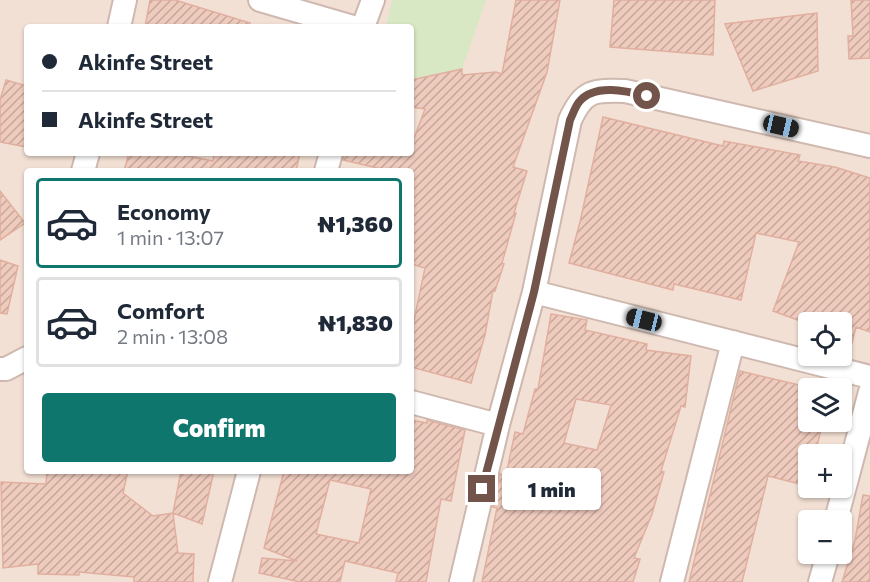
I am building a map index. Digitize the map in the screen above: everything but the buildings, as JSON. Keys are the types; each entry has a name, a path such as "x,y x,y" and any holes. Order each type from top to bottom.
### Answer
{"street":[{"path":"120,24 125,0"},
{"path":"260,0 343,24"},
{"path":"364,24 373,0"},
{"path":"461,582 498,425 534,292 570,120 578,102 587,95 604,90 625,91 870,146"},
{"path":"534,292 870,377"},
{"path":"672,582 733,342"},
{"path":"0,369 6,369 24,361"},
{"path":"839,510 870,392"},
{"path":"414,403 498,425"},
{"path":"220,582 248,474"},
{"path":"820,582 825,564"}],"shaded area":[{"path":"0,0 870,0 870,582 0,582"}],"green space":[{"path":"392,0 486,0 462,69 414,79 414,24 387,24"}],"route":[{"path":"482,489 534,292 570,120 578,102 587,95 604,90 625,91 647,96"}]}
